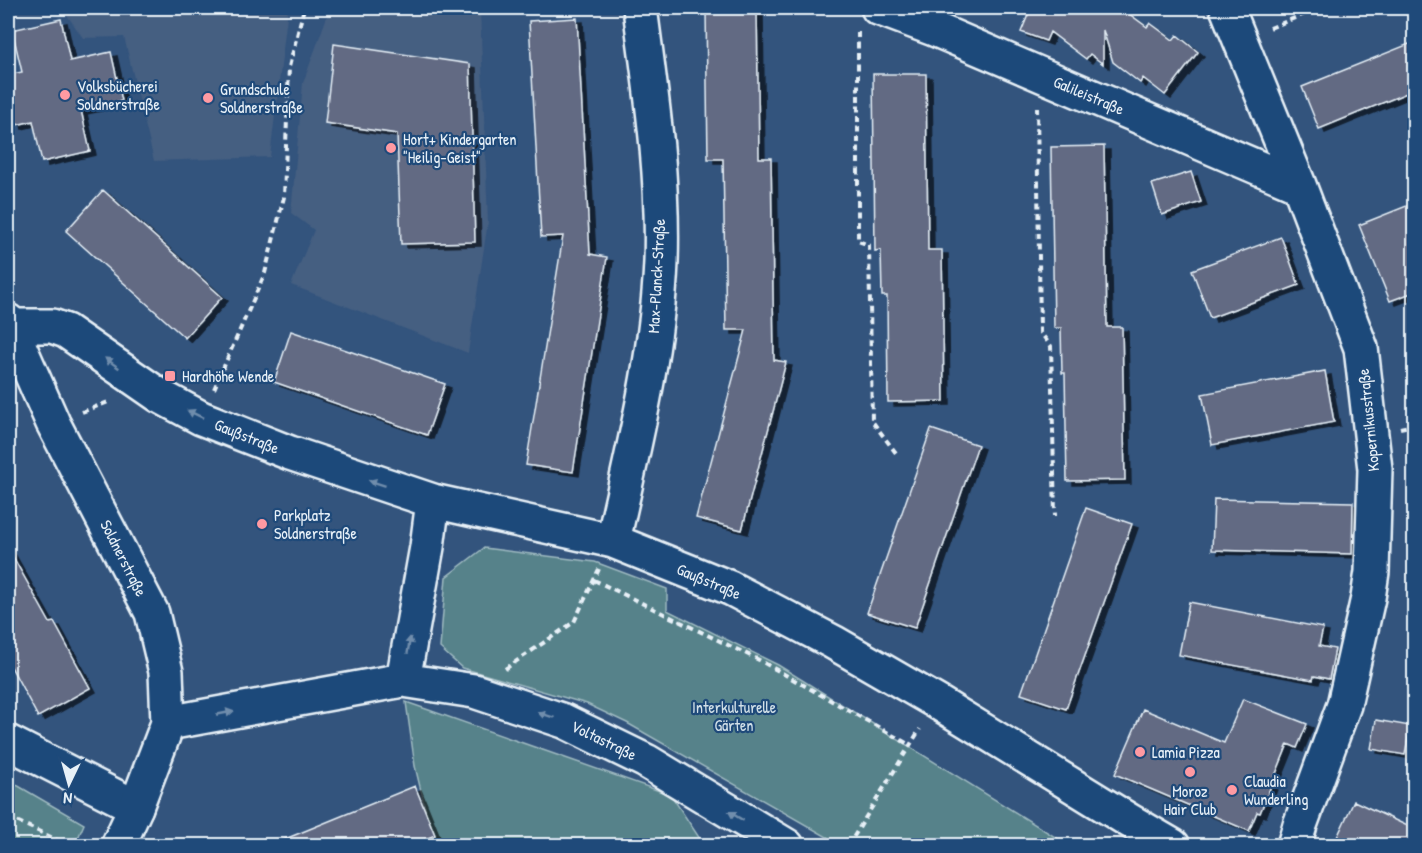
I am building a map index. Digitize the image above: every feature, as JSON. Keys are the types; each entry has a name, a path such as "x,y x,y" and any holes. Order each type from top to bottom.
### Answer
{"street":[{"name":"Max-Planck-Straße","path":"613,541 651,366 661,262 659,153 640,8"},
{"name":"Kopernikusstraße","path":"1227,8 1299,185 1361,348 1375,469 1372,572 1365,608 1344,705 1294,846"},
{"name":"Galileistraße","path":"868,19 935,18 1037,73 1299,185"},
{"name":"Gaußstraße","path":"8,324 52,326 66,331 160,396 201,418 290,453 433,501 613,541 730,588 833,642 938,702 1173,846"},
{"name":"Soldnerstraße","path":"8,324 49,414 152,613 166,672 168,723 136,807 118,846"},
{"path":"403,680 433,501"},
{"name":"Voltastraße","path":"168,723 403,680 474,691 564,721 646,761 787,846"},
{"path":"8,742 136,807"}],"path":[{"name":"Gaußstraße","path":"201,418 265,273 284,196 288,67 304,8"},
{"path":"1241,39 1319,8"},
{"path":"868,19 858,241 869,245 872,421 896,453"},
{"path":"1037,73 1040,333 1051,346 1055,516"},
{"path":"78,413 117,399"},
{"path":"474,691 574,622 613,541"},
{"path":"594,580 759,660 910,745"},
{"path":"848,846 938,702"},
{"path":"8,817 70,846"}],"shaded area":[{"name":"Grundschule Soldnerstraße","path":"62,8 288,8 270,157 154,161 124,37 83,38"},
{"name":"Hort+ Kindergarten \"Heilig-Geist\"","path":"330,8 480,8 488,222 468,353 291,285 314,230 291,213 303,83"}],"green space":[{"name":"Interkulturelle Gärten","path":"484,548 595,562 667,589 667,610 778,665 1068,845 841,845 627,723 587,704 462,668 440,648 446,577"},
{"path":"406,702 671,795 704,845 434,845 415,766"},
{"path":"8,780 84,824 75,845 8,845"}],"building":[{"path":"1018,8 1121,8 1147,27 1150,23 1173,40 1177,35 1198,52 1165,95 1143,78 1140,83 1113,62 1103,30 1103,64 1090,54 1086,59 1050,32 1046,41 1021,32 1028,15"},
{"path":"706,10 757,10 759,158 771,158 774,360 786,362 742,530 696,518 746,330 726,330 723,159 708,159"},
{"path":"577,18 590,254 607,257 573,472 526,465 563,236 541,237 529,21"},
{"name":"Volksbücherei Soldnerstraße","path":"61,19 70,61 111,52 122,101 81,110 90,151 42,162 33,121 16,125 8,89 8,75 22,72 12,30"},
{"path":"1414,42 1414,90 1319,129 1302,87"},
{"path":"334,44 470,64 475,242 401,244 397,134 325,123"},
{"path":"873,74 926,74 928,250 942,250 944,401 888,402 887,296 882,296 881,250 875,251"},
{"path":"1104,146 1107,327 1122,327 1125,480 1067,481 1065,373 1062,373 1061,328 1054,328 1051,147"},
{"path":"1191,172 1201,202 1162,215 1152,184"},
{"path":"103,190 222,297 185,338 66,231"},
{"path":"1414,203 1414,292 1390,301 1359,225"},
{"path":"1281,237 1299,285 1210,318 1192,270"},
{"path":"291,331 445,384 427,435 274,382"},
{"path":"1325,371 1334,422 1212,445 1202,394"},
{"path":"931,429 978,445 915,628 867,613"},
{"path":"1214,499 1353,502 1352,554 1212,550"},
{"path":"1086,508 1132,524 1066,709 1021,694"},
{"path":"8,548 50,623 54,622 90,688 38,717 8,661"},
{"path":"1189,602 1323,628 1319,646 1335,649 1329,679 1314,676 1313,680 1179,655"},
{"path":"1243,699 1307,724 1297,748 1288,744 1260,813 1257,812 1249,831 1115,774 1143,709 1224,743"},
{"path":"1376,720 1410,726 1405,755 1371,749"},
{"path":"415,786 435,835 409,846 268,846"},
{"path":"1354,801 1414,829 1414,846 1333,846"}],"place":[{"name":"Volksbücherei Soldnerstraße","path":"65,95"},
{"name":"Grundschule Soldnerstraße","path":"208,98"},
{"name":"Hort+ Kindergarten \"Heilig-Geist\"","path":"391,148"},
{"name":"Hardhöhe Wende","path":"170,376"},
{"name":"Parkplatz Soldnerstraße","path":"262,524"},
{"name":"Lamia Pizza","path":"1140,752"},
{"name":"Moroz Hair Club","path":"1190,772"},
{"name":"Claudia Wunderling","path":"1232,790"}]}
